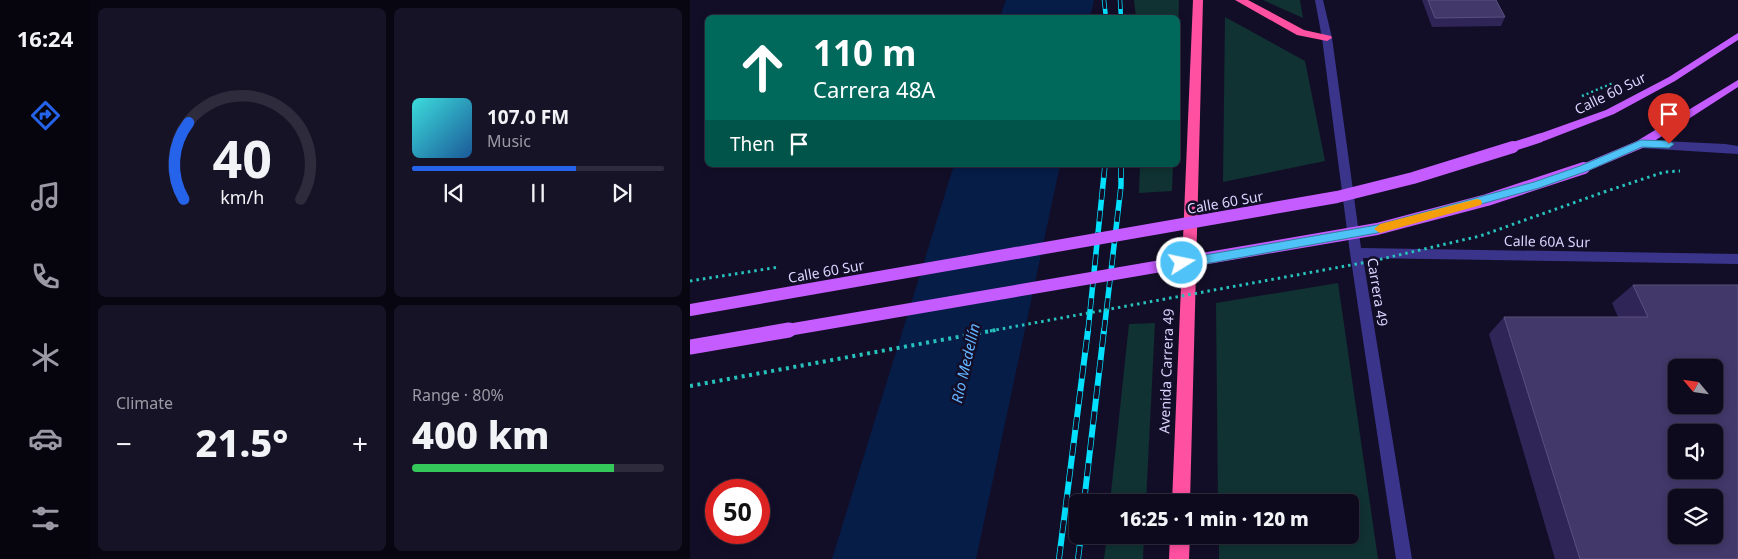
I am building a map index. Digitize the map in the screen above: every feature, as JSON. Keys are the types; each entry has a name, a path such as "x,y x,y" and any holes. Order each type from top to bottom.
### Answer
{"highway":[{"name":"Avenida Carrera 49","path":"1181,494 1198,0"},
{"path":"1240,0 1302,33 1327,38"},
{"path":"1179,559 1180,544"}],"main road":[{"name":"Calle 60 Sur","path":"690,310 1337,197 1413,178 1540,138 1610,112 1672,79 1738,36"},
{"path":"690,347 1377,229 1487,200 1584,168 1641,144 1738,83"}],"street":[{"name":"Carrera 49","path":"1319,0 1327,38 1356,253 1404,559"},
{"path":"1641,144 1717,147 1738,150"},
{"name":"Calle 60A Sur","path":"1356,253 1738,258"}],"path":[{"path":"690,386 1373,261 1480,236 1664,172 1682,171"}],"green space":[{"path":"1134,0 1179,0 1179,15 1136,15"},
{"path":"1263,0 1300,0 1303,18"},
{"path":"1225,17 1305,61 1325,161 1223,182"},
{"path":"1140,167 1173,167 1172,191 1139,193"},
{"path":"1338,283 1378,559 1219,559 1219,544 1359,544 1359,494 1218,494 1216,303"},
{"path":"1155,323 1146,494 1111,494 1129,324"},
{"path":"1106,544 1144,544 1143,559 1104,559"}],"water":[{"path":"1006,0 1094,0 1090,15 1001,15"},
{"name":"Río Medellín","path":"953,167 1060,167 976,559 832,559"}],"building":[{"path":"1428,0 1496,0 1505,17 1435,18"},
{"path":"1633,285 1738,285 1738,559 1580,559 1504,317 1648,317"}],"railway":[{"path":"1104,0 1106,15"},
{"path":"1120,0 1121,15"},
{"path":"1088,331 1105,167"},
{"path":"1104,331 1121,186 1121,167"},
{"path":"1059,559 1088,330"},
{"path":"1085,494 1104,330"},
{"path":"1078,559 1080,544"}],"slow traffic":[{"path":"1380,229 1477,203"}],"route":[{"path":"1182,263 1377,229 1487,200 1535,185 1584,168 1641,144 1669,144"}]}
